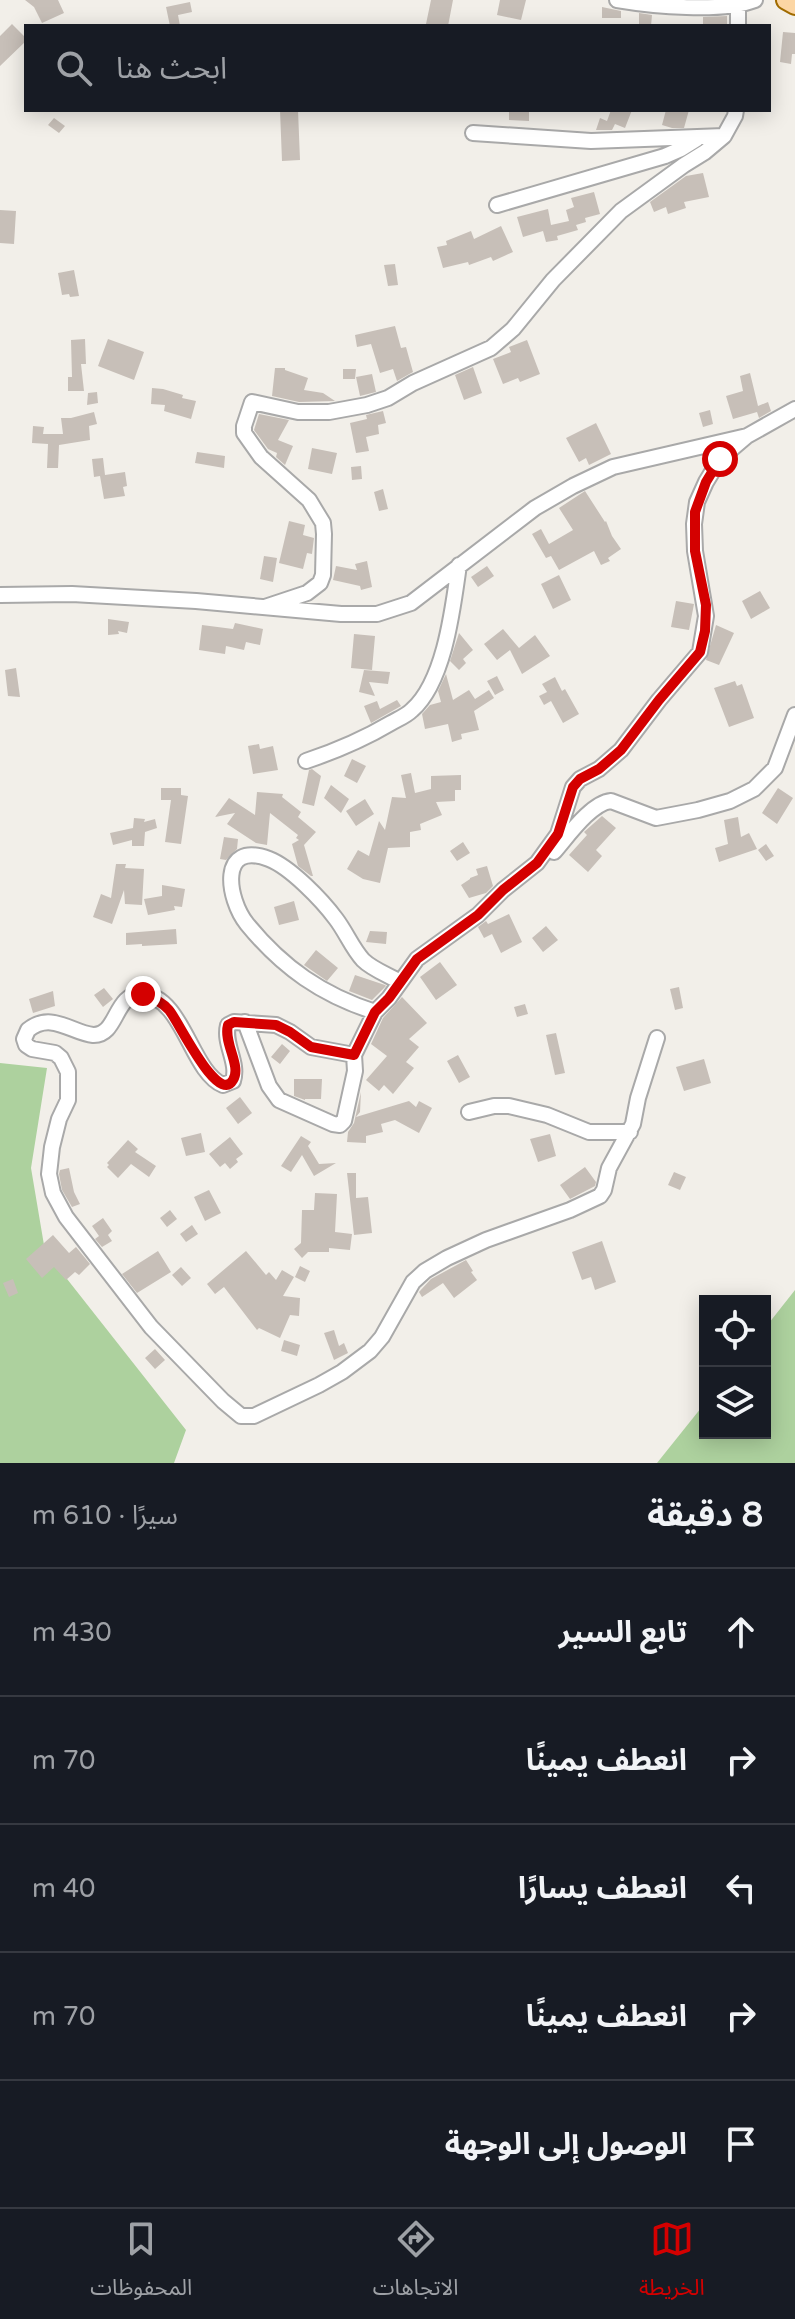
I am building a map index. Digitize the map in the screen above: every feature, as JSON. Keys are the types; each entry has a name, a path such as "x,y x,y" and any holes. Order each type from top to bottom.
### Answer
{"main road":[{"path":"786,0 795,5"}],"street":[{"path":"617,0 701,7 755,0"},
{"path":"738,4 738,24"},
{"path":"265,607 307,593 320,583 324,534 323,523 309,500 261,457 244,433 252,402 298,412 329,412 367,405 388,398 413,383 491,348 513,329 553,280 621,211 724,136 736,112"},
{"path":"473,133 591,141 724,136"},
{"path":"497,205 665,156 698,138"},
{"path":"537,863 558,834 573,787 621,750 700,652 706,605 695,551 694,524 697,502 706,482 720,459 747,436 795,409"},
{"path":"0,595 72,594 377,614 411,603 535,508 613,467 747,436"},
{"path":"306,761 348,747 383,728 411,712 427,694 449,635 459,565"},
{"path":"245,1022 269,1086 279,1100 340,1125 344,1121 355,1071 354,1055 375,1012 417,959 478,915 537,863 553,854 593,809 606,801 656,818 730,801 754,789 775,768 795,715"},
{"path":"375,1012 345,1002 311,984 247,924 238,910 230,882 238,858 244,855 260,856 283,868 335,918 363,960 400,982"},
{"path":"354,1055 311,1047 276,1025 234,1022 228,1025 227,1039 236,1072 233,1081 223,1085 216,1082 205,1069 170,1011 156,998 143,994 121,1004 102,1034 83,1033 59,1023 41,1024 28,1030 24,1039 32,1049 55,1053 68,1072 68,1100 59,1119 49,1174 53,1193 66,1217 151,1327 241,1416 254,1416 319,1385 370,1351 382,1337 413,1282 425,1271 486,1240 600,1196 609,1168 630,1132 657,1038"},
{"path":"469,1112 509,1106 547,1115 589,1132 630,1132"}],"green space":[{"path":"0,1063 47,1068 31,1168 45,1251 186,1430 174,1463 0,1463"},
{"path":"795,1290 795,1463 657,1463 699,1410 699,1439 771,1439 771,1320"}],"building":[{"path":"25,0 58,0 64,13 42,23 34,7"},
{"path":"431,0 453,0 448,24 426,24"},
{"path":"500,0 526,0 521,20 497,15"},
{"path":"190,2 192,12 178,15 180,24 170,24 166,7"},
{"path":"602,7 621,11 621,18 602,18"},
{"path":"639,13 652,15 651,24 639,24"},
{"path":"727,16 727,24 703,24 703,17"},
{"path":"12,24 24,36 24,43 0,66 0,36"},
{"path":"783,32 795,33 795,54 792,54 791,64 780,62"},
{"path":"280,112 298,112 300,160 282,161"},
{"path":"509,112 529,112 529,121 509,120"},
{"path":"610,112 631,112 625,128 615,124 612,130 596,130 600,118 607,121"},
{"path":"665,112 688,112 684,128 662,125"},
{"path":"54,118 65,126 59,133 48,125"},
{"path":"703,173 709,197 684,202 686,208 668,214 666,207 654,212 650,202 686,176"},
{"path":"594,192 600,214 585,218 586,222 576,225 578,230 546,242 543,231 523,237 517,217 548,209 551,225 569,221 566,210 574,207 571,198"},
{"path":"0,210 16,211 14,244 0,243"},
{"path":"501,226 513,252 493,261 491,257 469,265 468,262 443,268 437,247 447,245 446,241 471,231 474,239"},
{"path":"395,264 398,285 388,286 384,265"},
{"path":"74,270 79,296 62,295 58,273"},
{"path":"395,326 401,348 406,347 413,372 397,381 393,369 380,373 371,344 357,347 355,335"},
{"path":"85,339 86,364 81,364 84,391 68,391 68,377 72,377 71,340"},
{"path":"108,339 144,352 134,380 98,366"},
{"path":"527,340 540,374 520,382 518,378 503,384 493,359 511,352 509,347"},
{"path":"473,367 482,393 464,400 455,375"},
{"path":"275,368 285,368 308,378 304,390 323,393 335,401 299,402 272,396"},
{"path":"343,369 356,369 355,379 343,379"},
{"path":"750,373 758,406 768,402 771,411 759,418 757,412 733,419 726,396 743,391 740,376"},
{"path":"372,374 376,392 360,396 356,377"},
{"path":"152,388 196,401 191,419 164,411 165,405 151,404"},
{"path":"97,392 98,403 87,405 88,393"},
{"path":"710,410 713,424 703,427 699,413"},
{"path":"383,411 386,423 378,425 379,434 366,437 369,451 356,453 350,423"},
{"path":"94,412 97,424 89,426 90,440 59,445 58,468 47,468 48,444 32,443 33,426 44,427 43,434 63,434 61,418"},
{"path":"259,414 289,420 278,440 293,446 285,465 254,430"},
{"path":"596,423 611,454 589,465 586,458 579,462 566,438"},
{"path":"312,448 337,453 332,474 308,469"},
{"path":"197,452 225,456 224,468 195,463"},
{"path":"103,458 105,475 125,472 125,496 104,499 100,476 94,477 92,459"},
{"path":"361,466 362,479 352,480 351,467"},
{"path":"383,489 388,509 379,511 374,492"},
{"path":"585,491 621,549 608,558 610,561 601,565 594,551 559,570 551,556 546,558 532,534 541,529 549,544 573,530 559,508"},
{"path":"289,521 305,525 303,535 314,538 312,554 307,553 303,569 279,563"},
{"path":"264,556 277,558 273,582 260,579"},
{"path":"367,561 372,587 361,590 360,586 333,580 336,566 357,570 355,564"},
{"path":"487,566 494,576 478,587 471,577"},
{"path":"559,575 571,600 553,609 541,584"},
{"path":"760,591 770,608 751,619 742,601"},
{"path":"676,601 694,604 689,630 671,627"},
{"path":"108,619 129,622 127,633 118,631 119,634 108,635"},
{"path":"235,623 263,629 260,645 246,642 244,650 226,646 225,654 199,650 202,625 233,629"},
{"path":"716,625 734,633 719,665 706,660"},
{"path":"503,629 519,648 535,635 550,656 522,674 510,650 497,660 484,644"},
{"path":"459,633 473,650 463,659 466,663 459,670 450,661"},
{"path":"354,634 375,636 372,670 351,668"},
{"path":"16,668 20,697 8,696 5,670"},
{"path":"364,670 390,672 388,684 369,682 375,696 359,692"},
{"path":"446,674 453,700 469,690 475,699 489,690 494,698 474,711 479,730 461,734 462,739 452,742 448,724 425,729 422,714 430,705 441,702 438,691"},
{"path":"497,676 504,690 495,695 487,681"},
{"path":"555,677 579,714 563,723 551,701 544,705 539,696 547,692 542,684"},
{"path":"735,681 737,686 742,684 754,718 729,727 714,688"},
{"path":"397,700 401,706 371,723 364,706 377,701 380,709"},
{"path":"259,744 260,749 273,746 278,770 253,774 248,746"},
{"path":"352,759 366,766 357,783 344,776"},
{"path":"309,770 321,776 314,806 302,803"},
{"path":"411,773 415,793 431,789 431,776 461,775 461,790 455,790 455,801 436,802 442,815 420,824 421,830 410,832 410,847 388,848 380,883 363,879 347,869 358,850 369,856 379,821 385,830 392,797 406,798 401,775"},
{"path":"331,785 349,799 341,813 324,798"},
{"path":"161,788 181,788 181,795 188,796 181,844 165,842 171,800 161,800"},
{"path":"778,788 793,798 777,824 762,813"},
{"path":"257,792 283,794 282,797 301,812 298,817 316,832 304,845 313,876 298,866 292,844 299,840 296,838 298,835 270,813 267,845 256,843 227,824 235,813 215,817 229,798 255,815"},
{"path":"365,799 374,814 356,826 346,811"},
{"path":"602,816 616,828 596,850 602,856 588,872 569,855 587,835 584,832"},
{"path":"738,817 741,837 749,833 757,849 719,862 715,848 728,844 724,820"},
{"path":"134,818 145,819 144,822 155,819 157,828 145,832 144,846 132,846 132,840 113,845 110,833 133,828"},
{"path":"224,837 238,839 237,849 226,860 220,859"},
{"path":"463,842 470,853 457,861 450,851"},
{"path":"766,844 774,856 766,861 758,850"},
{"path":"116,864 144,869 142,905 125,904 124,890 112,924 93,917 101,894 111,898"},
{"path":"487,866 493,886 486,893 469,898 461,885 478,875 476,869"},
{"path":"162,885 185,889 182,907 174,906 175,910 148,915 144,899 162,896"},
{"path":"294,901 299,920 279,925 274,907"},
{"path":"509,914 522,942 501,953 492,934 484,938 478,927 486,921 488,924"},
{"path":"546,926 558,940 543,952 532,938"},
{"path":"176,929 177,944 126,945 126,933"},
{"path":"370,931 387,932 386,944 366,942"},
{"path":"316,950 338,968 327,981 304,965"},
{"path":"440,962 457,985 436,1000 420,977"},
{"path":"355,975 386,986 372,1000 349,991"},
{"path":"679,987 683,1008 675,1010 670,989"},
{"path":"104,988 113,999 103,1007 94,995"},
{"path":"53,991 55,1006 33,1013 29,999"},
{"path":"402,997 427,1023 409,1039 419,1047 406,1062 414,1068 393,1094 384,1085 379,1091 366,1080 387,1056 371,1044 383,1018"},
{"path":"525,1004 528,1014 517,1017 514,1007"},
{"path":"556,1033 565,1073 555,1075 546,1035"},
{"path":"282,1044 290,1051 280,1064 271,1057"},
{"path":"458,1055 470,1077 459,1083 447,1061"},
{"path":"704,1059 711,1083 684,1091 676,1067"},
{"path":"294,1079 322,1079 321,1099 305,1100 294,1096"},
{"path":"361,1092 360,1112 356,1117 409,1101 416,1107 419,1101 432,1108 419,1133 395,1120 381,1124 383,1132 366,1136 366,1143 347,1142"},
{"path":"240,1097 252,1113 238,1124 226,1108"},
{"path":"201,1133 205,1152 186,1156 181,1138"},
{"path":"550,1134 556,1156 538,1162 530,1139"},
{"path":"301,1136 311,1142 308,1146 319,1164 336,1163 314,1176 302,1155 291,1172 281,1166"},
{"path":"230,1137 243,1154 230,1169 225,1163 220,1167 209,1154"},
{"path":"128,1140 138,1149 135,1152 156,1166 149,1177 131,1164 118,1178 107,1167 107,1163"},
{"path":"585,1167 596,1182 595,1186 570,1199 560,1185"},
{"path":"69,1168 80,1204 72,1207 62,1190 59,1174 60,1170"},
{"path":"674,1172 686,1177 680,1190 668,1185"},
{"path":"347,1173 356,1173 356,1198 368,1197 372,1233 354,1235"},
{"path":"209,1190 221,1213 205,1221 194,1197"},
{"path":"315,1193 337,1194 335,1232 352,1234 350,1250 329,1248 329,1252 308,1252 302,1258 294,1249 301,1243 302,1210 314,1210"},
{"path":"170,1210 177,1219 167,1227 160,1218"},
{"path":"103,1218 112,1231 108,1235 112,1241 102,1247 95,1239 99,1236 92,1226"},
{"path":"192,1225 198,1234 186,1242 180,1234"},
{"path":"53,1235 69,1253 76,1247 90,1264 79,1275 75,1272 66,1280 54,1267 42,1278 26,1259"},
{"path":"602,1241 616,1282 595,1290 591,1277 582,1280 572,1252"},
{"path":"158,1251 171,1272 137,1293 122,1274"},
{"path":"246,1251 266,1275 269,1272 276,1280 282,1270 294,1277 283,1296 300,1298 299,1316 290,1315 280,1338 259,1328 257,1330 224,1287 215,1294 207,1284"},
{"path":"466,1260 477,1280 454,1298 443,1283 422,1297 419,1292 431,1279"},
{"path":"300,1266 310,1271 305,1282 295,1277"},
{"path":"181,1267 191,1278 182,1286 172,1275"},
{"path":"13,1279 18,1293 9,1297 3,1283"},
{"path":"334,1330 339,1346 344,1343 348,1353 334,1360 324,1333"},
{"path":"284,1340 300,1345 297,1356 281,1351"},
{"path":"155,1349 165,1360 155,1369 145,1358"}],"route":[{"path":"143,994 156,998 170,1011 205,1069 216,1082 223,1085 233,1081 236,1072 226,1032 228,1025 234,1022 276,1025 311,1047 354,1055 375,1012 417,959 478,915 537,863 558,834 573,787 621,750 700,652 706,605 695,551 695,512 706,482 720,459"}]}
